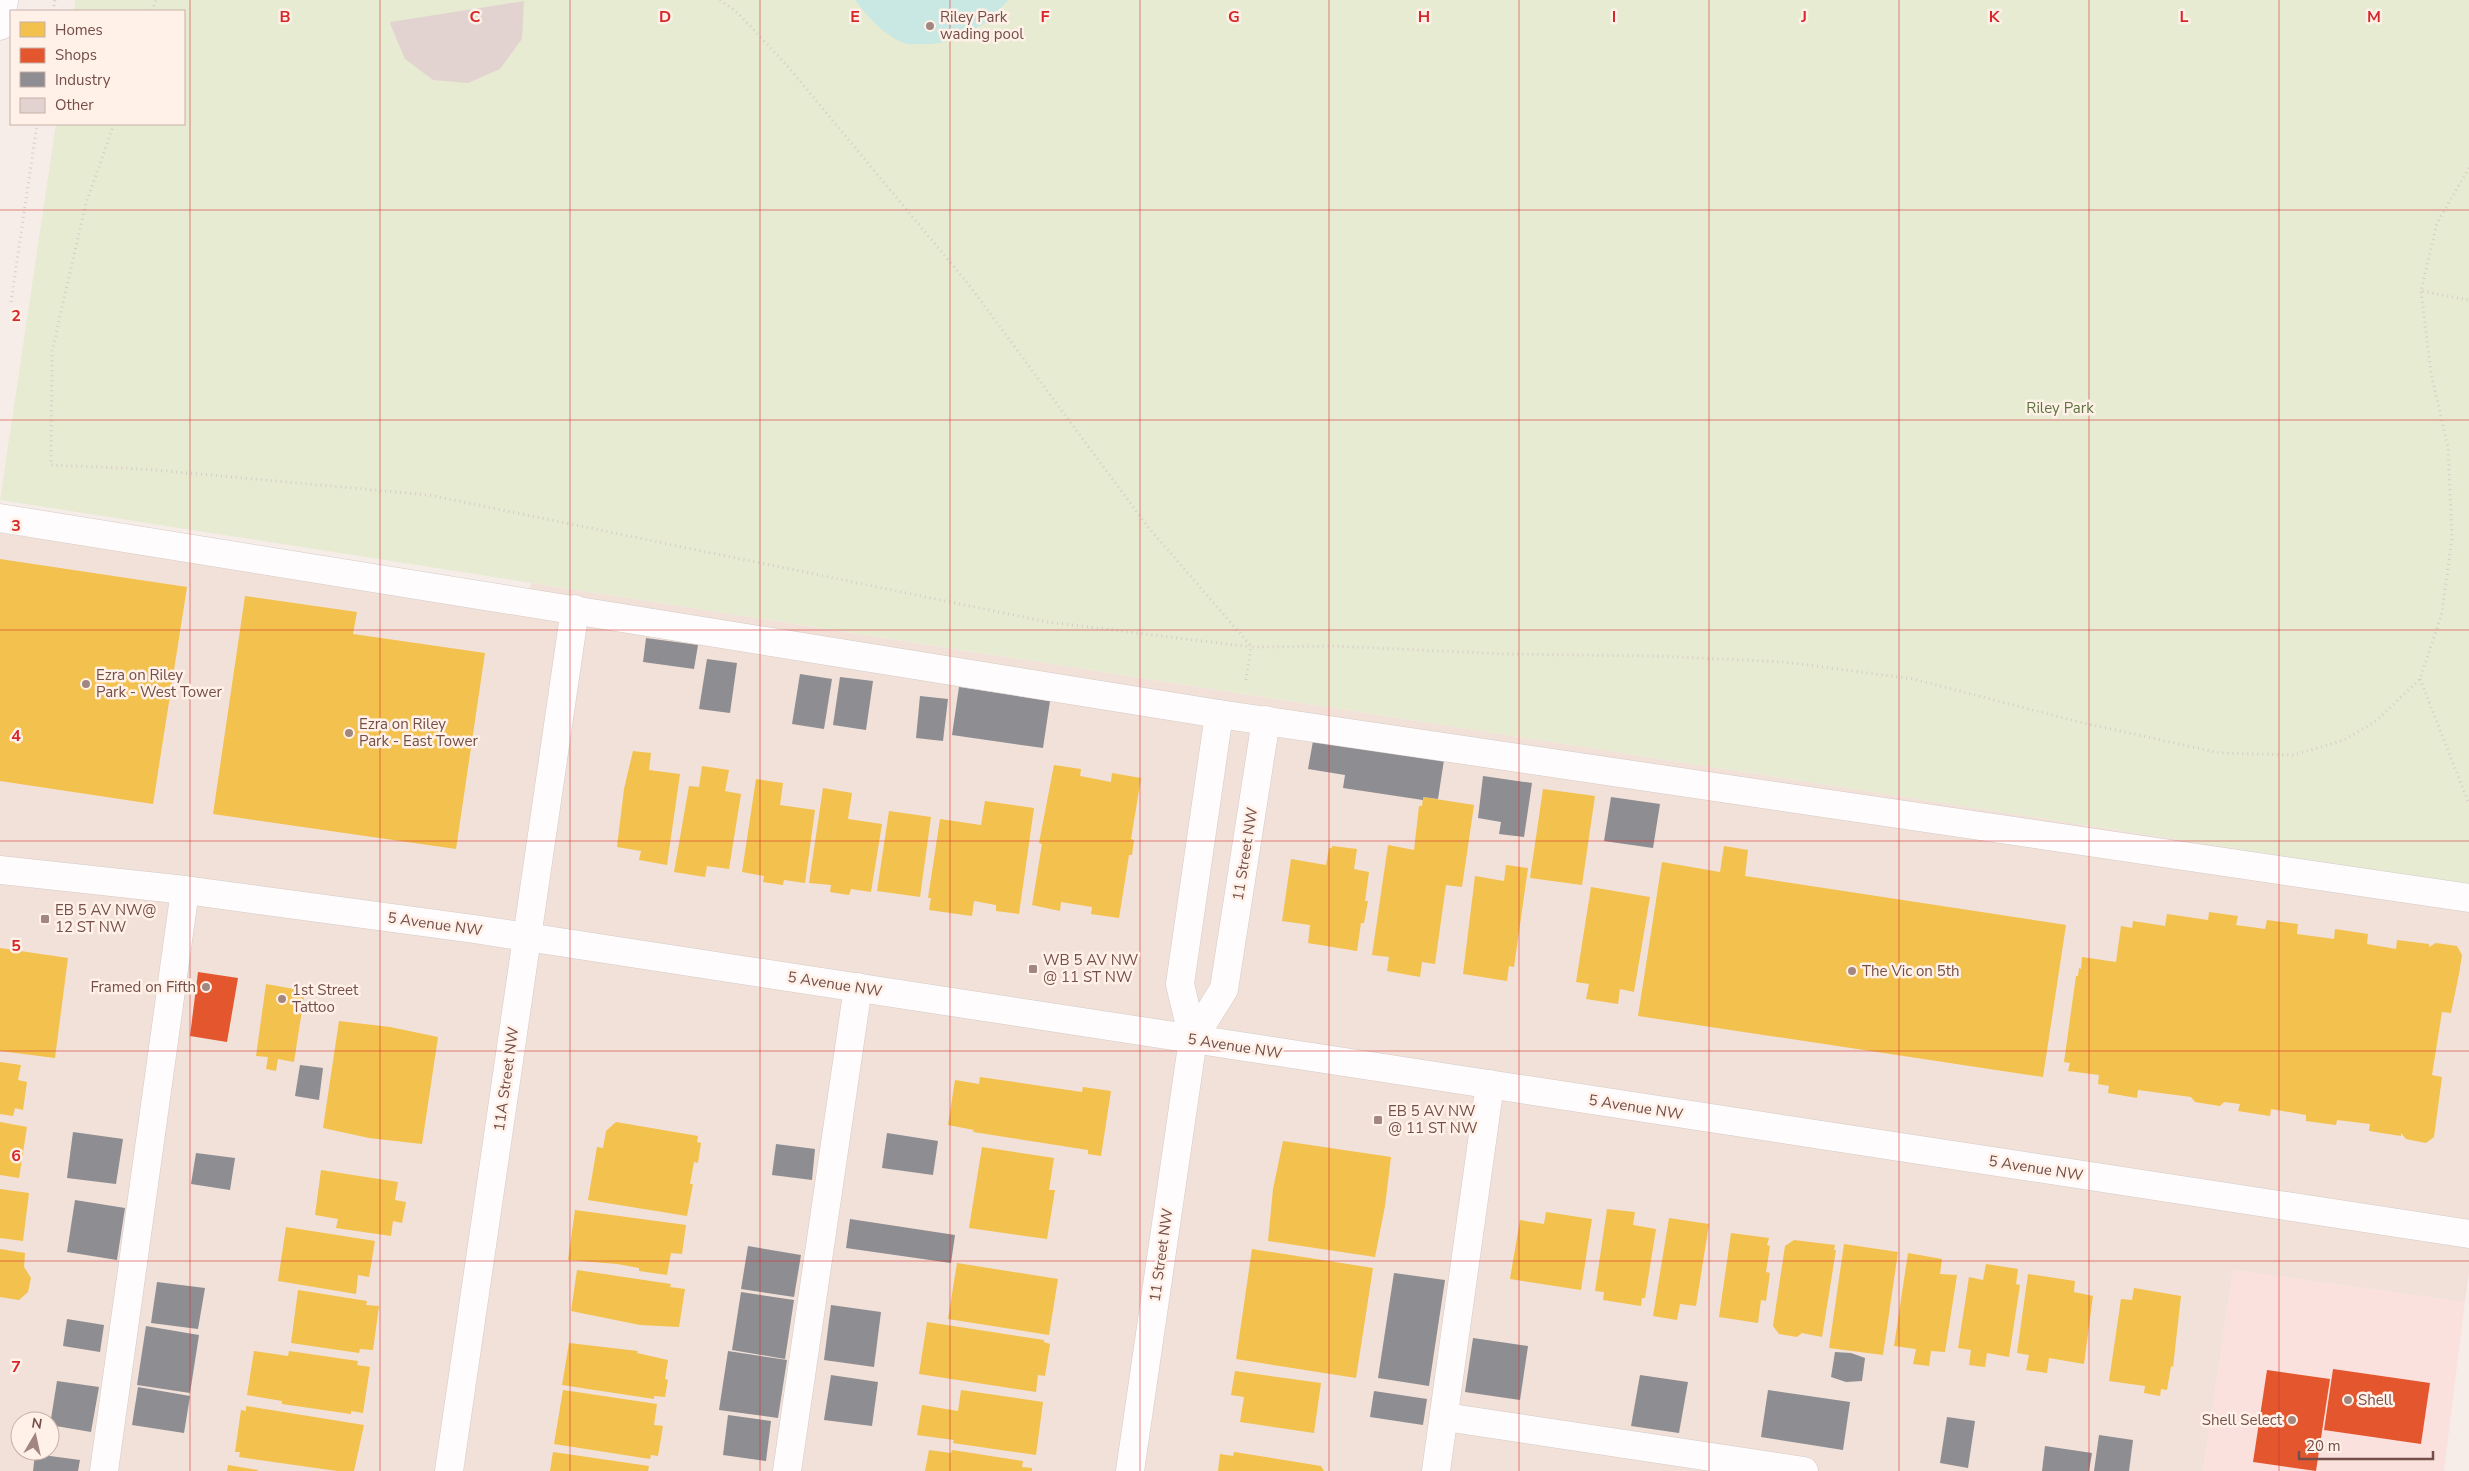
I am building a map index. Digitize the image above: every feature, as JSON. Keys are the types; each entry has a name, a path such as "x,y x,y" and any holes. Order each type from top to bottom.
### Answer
{"street":[{"path":"0,26 4,0"},
{"path":"0,518 1242,717 2469,898"},
{"name":"11A Street NW","path":"449,1471 575,609"},
{"name":"11 Street NW","path":"1130,1471 1193,1039 1180,984 1242,717"},
{"name":"11 Street NW","path":"1193,1039 1224,989 1242,717"},
{"name":"5 Avenue NW","path":"0,870 185,890 527,937 2469,1234"},
{"path":"104,1471 185,890"},
{"path":"787,1471 858,987"},
{"path":"1436,1471 1490,1084"},
{"path":"1445,1417 1804,1471"}],"path":[{"path":"720,0 738,13 790,68 969,285 1148,527 1251,647 1242,717"},
{"path":"11,302 37,125"},
{"path":"114,125 86,203 52,351 51,465 144,469 429,496 1048,622 1251,647 1335,646 1503,654 1656,656 1785,662 1842,668 1913,679 2079,722 2220,753 2294,755 2344,740 2376,721 2420,679 2442,613 2452,537 2448,447 2431,373 2421,291 2437,223 2469,168"},
{"path":"2421,291 2469,300"},
{"path":"2420,679 2469,804"}],"shaded area":[{"path":"0,533 526,612 531,583 2469,885 2469,1273 2465,1302 2233,1270 2203,1471 0,1471"},
{"path":"2233,1270 2465,1302 2444,1471 2203,1471"}],"green space":[{"name":"Riley Park","path":"75,0 2469,0 2469,885 0,500 56,125 185,125 185,10 74,10"}],"water":[{"name":"Riley Park wading pool","path":"855,0 1008,0 990,19 969,33 945,42 906,44 896,40 883,30"}],"building: Homes":[{"name":"Ezra on Riley Park - West Tower","path":"0,559 187,587 153,804 0,781"},
{"name":"Ezra on Riley Park - East Tower","path":"245,596 357,612 353,634 485,653 456,849 213,814"},
{"path":"633,751 651,753 649,770 680,774 667,865 639,860 641,851 617,847 624,789"},
{"path":"1054,765 1081,769 1080,776 1111,782 1112,773 1141,778 1131,839 1134,840 1132,855 1129,855 1119,918 1091,914 1092,907 1061,902 1060,911 1032,905 1042,844 1039,843"},
{"path":"702,766 729,770 725,791 741,794 729,869 707,866 705,877 674,872 689,786 699,787"},
{"path":"756,779 783,783 780,805 815,810 805,883 784,880 783,885 763,882 764,876 742,872"},
{"path":"823,788 852,793 848,819 882,824 871,892 851,889 849,895 830,892 831,885 809,883"},
{"path":"1543,789 1595,796 1582,885 1530,878"},
{"path":"1423,797 1474,805 1462,887 1446,885 1435,964 1422,962 1420,977 1387,971 1389,957 1372,955 1388,845 1414,850 1419,806 1422,806"},
{"path":"985,801 1034,808 1019,914 996,911 996,905 974,901 972,916 929,910 931,898 928,898 940,819 981,825"},
{"path":"889,811 931,817 920,897 877,891"},
{"path":"1332,846 1357,849 1354,869 1369,872 1365,901 1368,901 1364,923 1361,923 1357,951 1308,943 1310,925 1282,921 1291,859 1326,865 1329,848 1332,848"},
{"name":"The Vic on 5th","path":"1724,846 1748,850 1745,876 2066,925 2043,1077 1638,1016 1662,862 1720,872"},
{"path":"1506,865 1528,868 1514,967 1509,966 1507,981 1463,974 1475,876 1504,881"},
{"path":"1591,887 1650,897 1634,992 1620,989 1618,1004 1586,999 1589,984 1576,982"},
{"path":"2209,912 2238,916 2236,925 2265,929 2267,920 2298,924 2297,934 2334,939 2335,929 2368,934 2367,944 2396,949 2397,940 2429,944 2429,947 2436,943 2457,946 2462,955 2459,974 2451,1013 2442,1012 2432,1075 2442,1077 2434,1137 2426,1143 2406,1139 2401,1133 2401,1136 2369,1131 2370,1124 2337,1120 2336,1125 2306,1121 2306,1115 2271,1109 2270,1116 2238,1111 2240,1104 2224,1102 2220,1106 2195,1102 2191,1097 2138,1090 2137,1098 2108,1093 2109,1086 2098,1084 2099,1075 2068,1071 2070,1063 2064,1062 2076,976 2078,976 2079,968 2081,969 2082,957 2116,962 2121,926 2132,928 2133,921 2165,926 2167,914 2208,920"},
{"path":"0,948 68,958 55,1058 0,1051"},
{"path":"266,984 305,991 294,1062 278,1059 276,1071 266,1069 268,1057 256,1056"},
{"path":"339,1021 390,1027 438,1037 422,1144 369,1138 323,1128"},
{"path":"0,1062 21,1065 18,1080 27,1082 23,1110 15,1108 13,1116 0,1114"},
{"path":"980,1077 1082,1092 1083,1087 1111,1091 1101,1156 1088,1154 1088,1150 973,1132 974,1130 948,1125 955,1080 979,1084"},
{"path":"0,1122 27,1127 19,1178 0,1175"},
{"path":"616,1122 698,1136 697,1142 701,1143 698,1163 694,1162 690,1184 693,1184 687,1216 588,1200 597,1147 603,1148 606,1131"},
{"path":"1283,1141 1391,1157 1385,1206 1375,1257 1268,1241 1273,1189"},
{"path":"982,1147 1054,1158 1049,1190 1055,1190 1047,1239 969,1228"},
{"path":"321,1170 398,1182 395,1200 406,1202 402,1223 393,1221 391,1236 336,1228 338,1219 315,1215"},
{"path":"0,1189 29,1193 23,1241 0,1238"},
{"path":"1607,1209 1635,1212 1633,1225 1656,1229 1645,1298 1642,1298 1641,1306 1603,1300 1604,1292 1595,1291"},
{"path":"575,1210 686,1225 682,1254 671,1253 667,1275 639,1271 639,1268 617,1264 568,1260"},
{"path":"1546,1212 1592,1219 1581,1290 1510,1279 1520,1220 1544,1224"},
{"path":"1669,1218 1709,1224 1696,1306 1680,1304 1677,1320 1653,1316"},
{"path":"286,1227 375,1241 369,1277 358,1275 356,1294 278,1281"},
{"path":"1731,1233 1769,1238 1767,1245 1770,1246 1766,1272 1770,1273 1766,1301 1761,1300 1758,1323 1719,1317"},
{"path":"1794,1240 1835,1245 1834,1250 1836,1250 1822,1337 1802,1333 1797,1337 1779,1334 1773,1326 1785,1246"},
{"path":"1844,1244 1898,1252 1883,1355 1829,1348"},
{"path":"0,1249 25,1253 24,1267 31,1278 28,1292 19,1300 0,1297"},
{"path":"1252,1249 1373,1268 1356,1378 1236,1359"},
{"path":"1908,1253 1942,1259 1940,1274 1957,1275 1945,1352 1931,1351 1929,1366 1913,1364 1916,1349 1894,1346"},
{"path":"957,1263 1058,1279 1049,1335 948,1319"},
{"path":"1986,1264 2018,1269 2016,1284 2020,1285 2009,1357 1987,1353 1985,1367 1969,1365 1971,1350 1958,1348 1969,1277 1983,1280"},
{"path":"577,1270 671,1284 670,1287 685,1289 679,1327 640,1325 571,1311"},
{"path":"2028,1274 2075,1281 2074,1292 2093,1296 2084,1364 2049,1358 2047,1373 2026,1370 2029,1355 2017,1353"},
{"path":"2134,1288 2181,1296 2173,1367 2171,1366 2167,1390 2161,1389 2160,1396 2144,1393 2145,1386 2109,1381 2121,1299 2132,1300"},
{"path":"298,1290 367,1301 366,1305 379,1306 373,1350 360,1349 359,1353 291,1343"},
{"path":"927,1322 1044,1340 1044,1342 1050,1344 1045,1376 1038,1375 1036,1392 919,1374"},
{"path":"569,1343 638,1351 637,1353 668,1360 665,1379 668,1380 665,1397 654,1396 654,1399 562,1385"},
{"path":"254,1351 288,1356 289,1351 358,1361 357,1365 370,1367 363,1413 351,1411 351,1414 282,1404 282,1401 247,1395"},
{"path":"1235,1371 1321,1383 1314,1433 1240,1422 1244,1397 1231,1395"},
{"path":"563,1390 657,1404 654,1425 663,1426 658,1456 651,1455 650,1459 554,1444"},
{"path":"961,1390 1043,1402 1036,1455 953,1443 954,1440 917,1435 922,1405 958,1411"},
{"path":"246,1406 364,1425 354,1471 337,1471 239,1457 240,1452 235,1452 241,1410 246,1411"},
{"path":"929,1450 951,1453 952,1450 1023,1461 1022,1467 1032,1468 1032,1471 925,1471"},
{"path":"553,1452 649,1466 648,1471 550,1471"},
{"path":"1234,1452 1321,1466 1324,1471 1218,1471 1220,1454 1233,1456"},
{"path":"228,1465 258,1470 258,1471 227,1471"}],"building: Shops":[{"path":"198,972 238,978 227,1042 190,1036"},
{"path":"2333,1369 2430,1383 2421,1444 2324,1430"},
{"name":"Shell Select","path":"2267,1370 2330,1379 2316,1471 2253,1462"}],"building: Industry":[{"path":"646,638 698,645 694,669 643,662"},
{"path":"707,659 737,663 730,713 699,709"},
{"path":"800,674 832,679 824,729 792,724"},
{"path":"840,677 873,681 866,730 833,725"},
{"path":"959,687 1050,701 1043,748 952,735"},
{"path":"920,696 948,699 943,741 916,738"},
{"path":"1313,741 1444,760 1438,799 1423,797 1423,800 1343,788 1345,775 1308,769"},
{"path":"1483,776 1532,783 1524,837 1499,834 1501,822 1478,818"},
{"path":"1611,797 1660,804 1653,848 1604,841"},
{"path":"300,1065 323,1068 319,1100 295,1096"},
{"path":"73,1132 123,1139 116,1184 67,1178"},
{"path":"887,1133 938,1141 933,1175 882,1168"},
{"path":"776,1144 815,1149 812,1180 772,1175"},
{"path":"196,1153 235,1158 230,1190 191,1184"},
{"path":"75,1200 125,1208 117,1260 67,1252"},
{"path":"850,1219 955,1235 951,1263 846,1248"},
{"path":"748,1246 801,1255 794,1297 741,1289"},
{"path":"1394,1273 1445,1280 1429,1386 1378,1378"},
{"path":"157,1282 205,1288 198,1329 151,1323"},
{"path":"741,1292 794,1300 785,1359 732,1350"},
{"path":"831,1305 881,1312 874,1367 824,1360"},
{"path":"67,1319 104,1325 100,1352 63,1346"},
{"path":"146,1326 199,1335 190,1393 137,1385"},
{"path":"1473,1338 1528,1346 1520,1400 1465,1392"},
{"path":"728,1351 787,1360 778,1418 719,1410"},
{"path":"1835,1352 1851,1353 1865,1358 1862,1381 1846,1382 1831,1377"},
{"path":"831,1375 878,1382 872,1426 824,1420"},
{"path":"1640,1375 1688,1382 1679,1433 1631,1426"},
{"path":"57,1381 99,1387 91,1432 60,1427 60,1411 52,1411"},
{"path":"138,1387 190,1396 184,1433 132,1425"},
{"path":"1768,1390 1850,1402 1843,1450 1761,1437"},
{"path":"1374,1391 1427,1399 1423,1425 1370,1417"},
{"path":"728,1415 771,1421 766,1461 723,1455"},
{"path":"1947,1417 1975,1421 1968,1468 1940,1463"},
{"path":"2099,1435 2133,1440 2129,1471 2094,1471"},
{"path":"2045,1446 2092,1453 2089,1471 2042,1471"},
{"path":"60,1457 80,1460 78,1471 33,1471 34,1461 60,1461"}],"building: Other":[{"path":"524,1 522,39 500,69 468,83 433,80 405,59 390,22"}],"place":[{"name":"Riley Park wading pool","path":"930,26"},
{"name":"Ezra on Riley Park - West Tower","path":"86,684"},
{"name":"Ezra on Riley Park - East Tower","path":"349,733"},
{"name":"EB 5 AV NW@ 12 ST NW","path":"45,919"},
{"name":"WB 5 AV NW @ 11 ST NW","path":"1033,969"},
{"name":"The Vic on 5th","path":"1852,971"},
{"name":"Framed on Fifth","path":"206,987"},
{"name":"1st Street Tattoo","path":"282,999"},
{"name":"EB 5 AV NW @ 11 ST NW","path":"1378,1120"},
{"name":"Shell","path":"2348,1400"},
{"name":"Shell Select","path":"2292,1420"}]}
